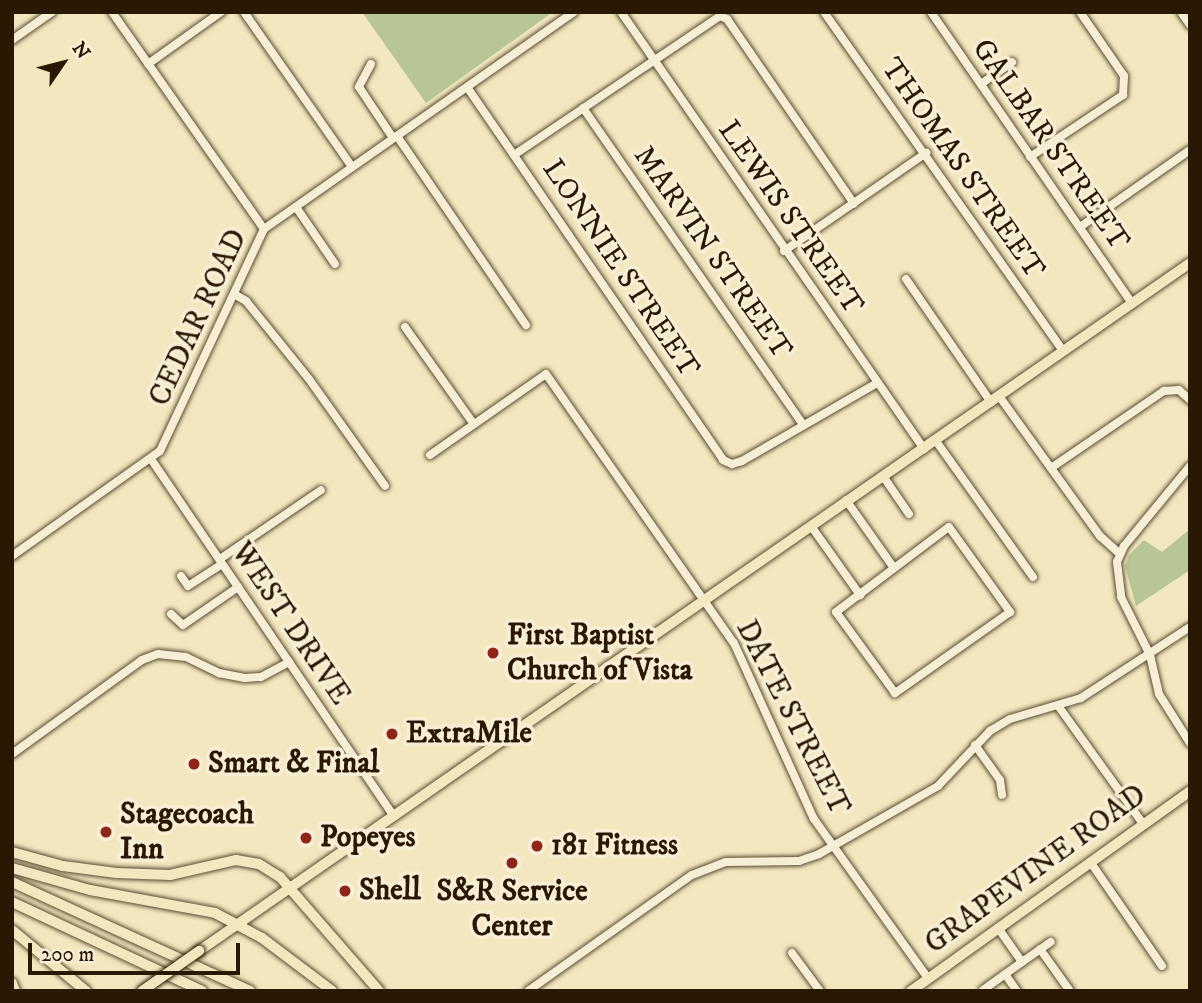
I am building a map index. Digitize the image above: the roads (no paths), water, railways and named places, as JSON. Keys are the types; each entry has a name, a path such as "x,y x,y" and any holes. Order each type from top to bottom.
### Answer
{"highway":[{"path":"12,868 90,890 215,913 236,924 332,991"},
{"path":"12,882 250,991"},
{"path":"12,902 202,991"},
{"path":"12,929 86,991"}],"main road":[{"path":"142,991 392,814 705,603 846,500 936,441 1190,263"},
{"name":"GRAPEVINE ROAD","path":"912,990 1190,791"},
{"path":"12,852 63,866 117,873 170,875 248,861 270,870 289,887 379,991"},
{"path":"12,983 15,991"}],"street":[{"path":"112,12 264,229"},
{"path":"148,64 221,12"},
{"path":"244,12 352,167"},
{"name":"CEDAR ROAD","path":"12,556 151,459 172,432 264,229 574,12"},
{"name":"LEWIS STREET","path":"621,12 784,251 924,449"},
{"name":"THOMAS STREET","path":"824,12 926,153 1063,351"},
{"name":"GALBAR STREET","path":"931,12 1132,303"},
{"path":"1030,158 1124,95 1124,76 1080,12"},
{"path":"1181,12 1190,24"},
{"path":"12,40 51,13"},
{"path":"514,155 710,20 727,19 854,204"},
{"path":"981,84 1012,62"},
{"path":"371,64 359,87 526,325"},
{"name":"LONNIE STREET","path":"467,86 723,460 732,464 743,461 803,425"},
{"name":"MARVIN STREET","path":"583,108 803,425"},
{"path":"1080,227 1190,150"},
{"path":"784,251 926,153"},
{"path":"296,207 335,264"},
{"path":"906,279 1100,536 1119,553"},
{"path":"234,294 246,301 309,379 385,486"},
{"path":"405,327 473,423 430,455"},
{"name":"DATE STREET","path":"473,423 546,374 747,665 792,777 834,846 928,978"},
{"path":"803,425 877,383"},
{"path":"1051,468 1164,391 1179,390 1190,400"},
{"path":"936,441 1033,577"},
{"name":"WEST DRIVE","path":"151,459 392,814"},
{"path":"1190,466 1119,553 1121,597 1150,655 1159,694 1190,743"},
{"path":"883,475 909,514"},
{"path":"181,576 188,586 321,490"},
{"path":"846,500 894,568"},
{"path":"811,526 860,595"},
{"path":"949,527 1010,612 895,693 836,612 894,568 949,527"},
{"path":"171,614 183,625 238,587"},
{"path":"528,991 692,875 726,862 799,861 834,846 938,786 975,744 1010,719 1059,708 1150,655 1190,627"},
{"path":"12,754 142,660 158,654 186,657 219,673 245,678 268,674 289,662"},
{"path":"1059,708 1143,824"},
{"path":"1181,732 1190,726"},
{"path":"975,744 1000,780 1002,795"},
{"path":"1091,863 1162,967"},
{"path":"998,928 1022,962"},
{"path":"983,990 1051,942"},
{"path":"1040,949 1070,991"},
{"path":"792,953 820,991"},
{"path":"1005,974 1017,991"}],"place":[{"name":"First Baptist Church of Vista","path":"493,653"},
{"name":"ExtraMile","path":"392,734"},
{"name":"Smart & Final","path":"194,764"},
{"name":"Stagecoach Inn","path":"106,832"},
{"name":"Popeyes","path":"306,838"},
{"name":"181 Fitness","path":"537,846"},
{"name":"S&R Service Center","path":"512,863"},
{"name":"Shell","path":"345,891"}]}
